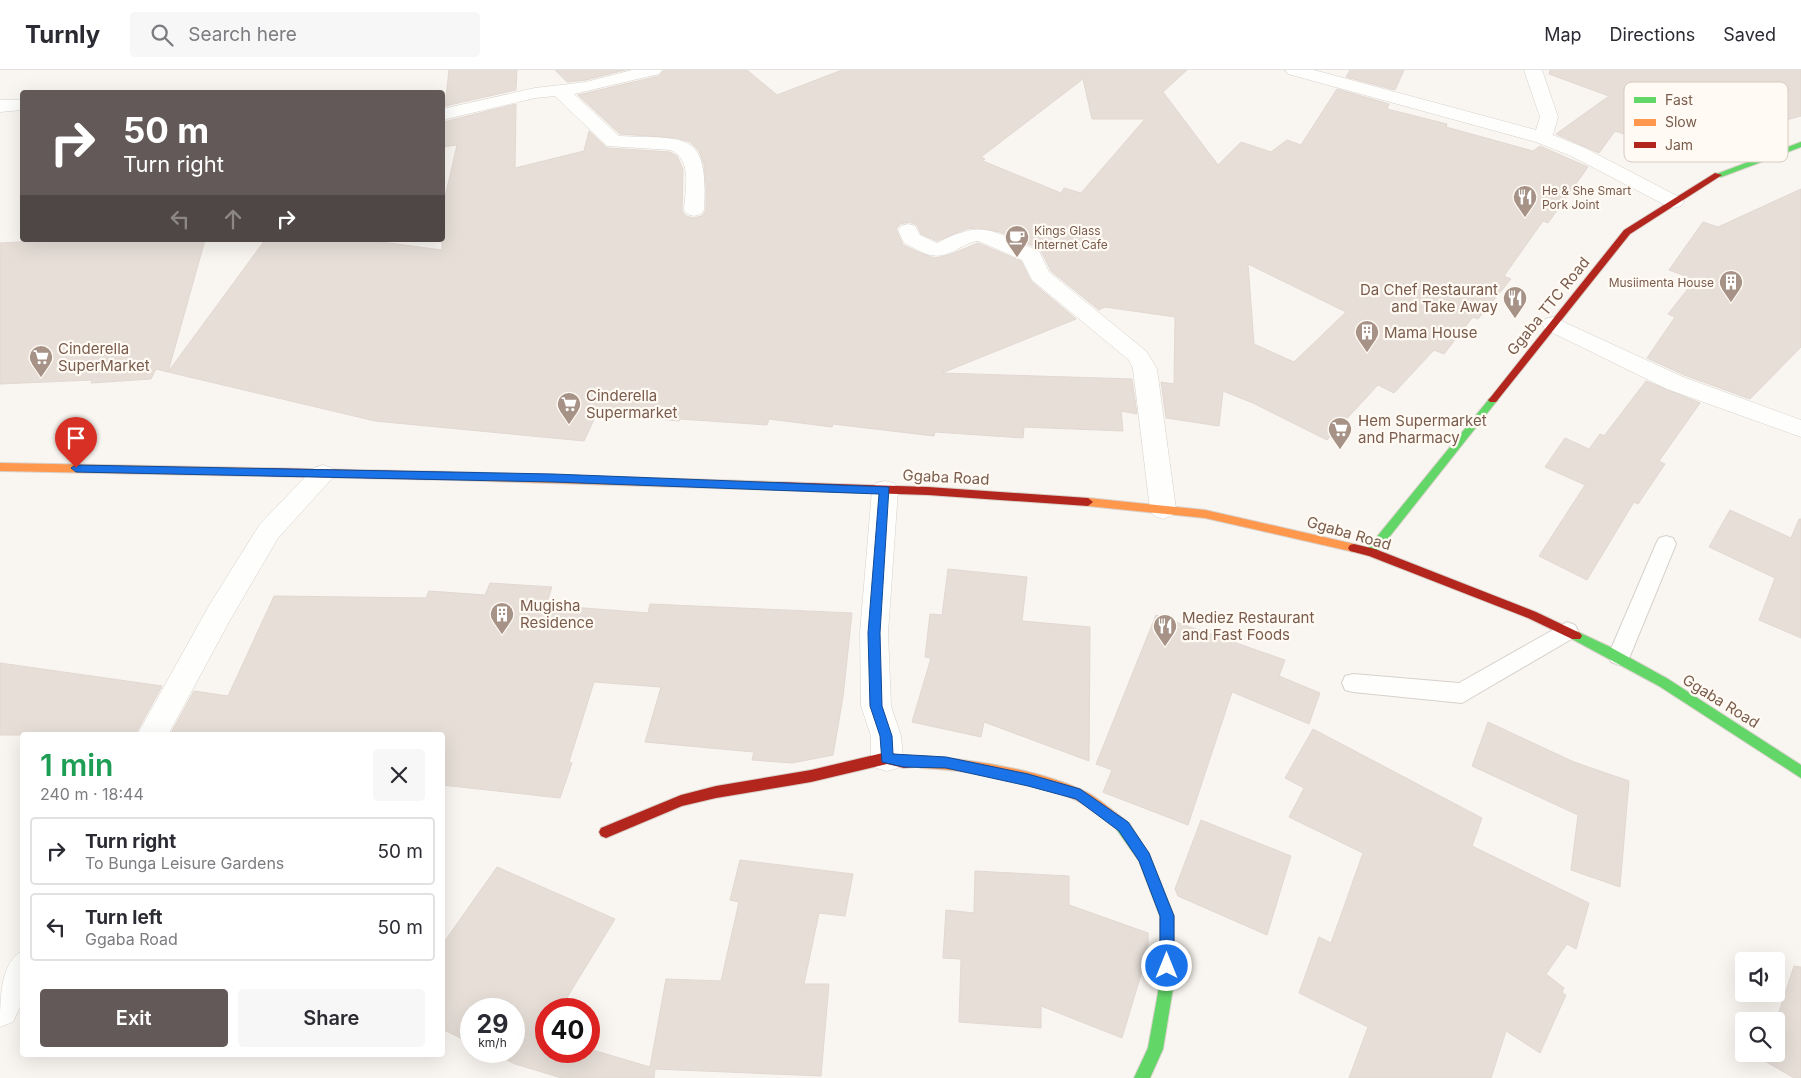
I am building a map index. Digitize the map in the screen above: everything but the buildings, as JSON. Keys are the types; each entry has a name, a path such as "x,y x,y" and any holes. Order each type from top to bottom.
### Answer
{"main road":[{"name":"Ggaba TTC Road","path":"1788,149 1801,144"},
{"name":"Ggaba TTC Road","path":"1371,552 1626,232 1712,177 1752,162"},
{"name":"Ggaba Road","path":"0,467 553,478 885,490 1060,499 1205,514 1371,552 1532,614 1620,656 1716,714 1801,772"},
{"path":"606,832 681,801 699,796 811,776 887,758 904,762 946,762 1028,780 1080,795 1124,827 1144,858 1167,916 1167,982 1154,1049 1142,1078"}],"street":[{"path":"445,114 535,94 561,92 653,70"},
{"path":"1294,70 1543,138 1578,152 1674,202"},
{"path":"1533,70 1549,117 1543,138"},
{"path":"561,92 614,142 675,144 683,146 689,152 696,170 694,210"},
{"path":"0,106 20,105"},
{"path":"908,230 911,238 938,251 968,236 980,234 1031,256 1040,274 1138,356 1145,370 1163,509"},
{"path":"1553,324 1676,383 1801,429"},
{"path":"154,732 220,612 269,531 323,474"},
{"path":"885,490 874,633 876,706 886,736 887,758"},
{"path":"0,1009 20,972"}],"lane":[{"path":"1620,656 1666,544"},
{"path":"1353,683 1462,693 1567,631"}],"traffic: fast":[{"path":"1788,149 1801,144"},
{"path":"1718,175 1753,162"},
{"path":"1371,552 1493,400"},
{"path":"1576,636 1606,650 1663,682 1801,772"},
{"path":"1119,823 1124,827 1144,858 1167,916 1167,982 1155,1049 1142,1078"}],"traffic: slow":[{"path":"0,467 260,472"},
{"path":"454,476 777,486"},
{"path":"1088,502 1205,514 1354,548"},
{"path":"921,762 979,768 1043,783 1078,795 1094,804 1119,823"}],"traffic: jam":[{"path":"1493,400 1627,232 1718,175"},
{"path":"260,472 454,476"},
{"path":"777,486 928,491 1088,502"},
{"path":"1354,548 1371,552 1532,615 1576,636"},
{"path":"606,832 681,801 716,792 811,776 887,758 904,762 921,762"}],"place":[{"name":"He & She Smart Pork Joint","path":"1525,218"},
{"name":"Kings Glass Internet Cafe","path":"1017,258"},
{"name":"Musiimenta House","path":"1731,303"},
{"name":"Da Chef Restaurant and Take Away","path":"1515,319"},
{"name":"Mama House","path":"1367,353"},
{"name":"Cinderella SuperMarket","path":"41,378"},
{"name":"Cinderella Supermarket","path":"569,425"},
{"name":"Hem Supermarket and Pharmacy","path":"1340,450"},
{"name":"Mugisha Residence","path":"502,635"},
{"name":"Mediez Restaurant and Fast Foods","path":"1165,647"}],"route":[{"path":"76,468 553,478 885,490 874,633 876,706 886,736 887,758 904,762 946,762 1028,780 1080,795 1124,827 1144,858 1167,916 1167,966"}]}
